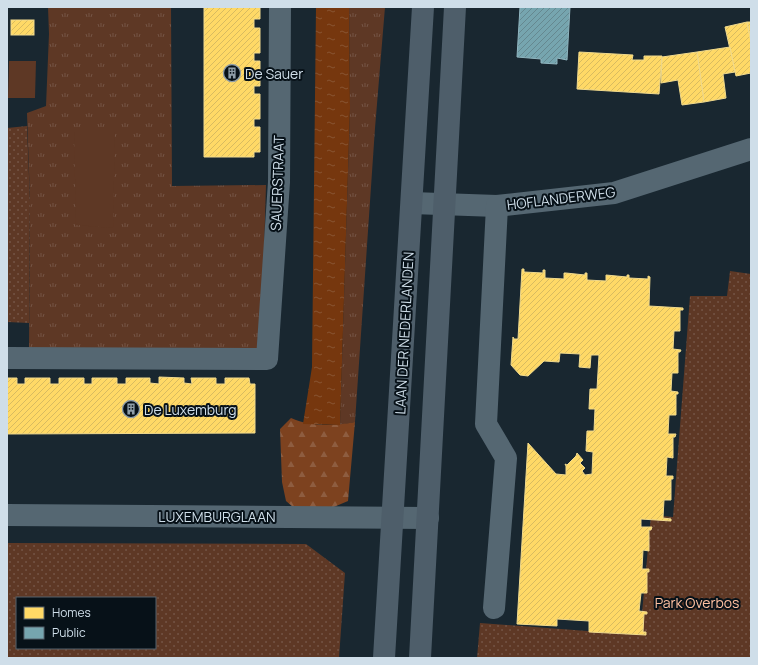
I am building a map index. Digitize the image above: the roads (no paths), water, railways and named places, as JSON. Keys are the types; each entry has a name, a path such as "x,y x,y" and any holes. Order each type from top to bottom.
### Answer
{"main road":[{"name":"LAAN DER NEDERLANDEN","path":"384,658 423,7"},
{"path":"420,658 443,204 456,7"}],"street":[{"name":"SAUERSTRAAT","path":"7,358 267,359 278,182 280,7"},
{"name":"HOFLANDERWEG","path":"412,203 497,206 614,193 751,149"},
{"path":"494,608 506,458 486,424 497,206"},
{"name":"LUXEMBURGLAAN","path":"7,515 428,518"}],"water":[{"path":"316,7 349,7 350,108 340,425 303,424 312,367"}],"place":[{"name":"De Sauer","path":"232,73"},
{"name":"De Luxemburg","path":"131,409"}],"park label":[{"name":"Park Overbos","path":"697,602"}]}
